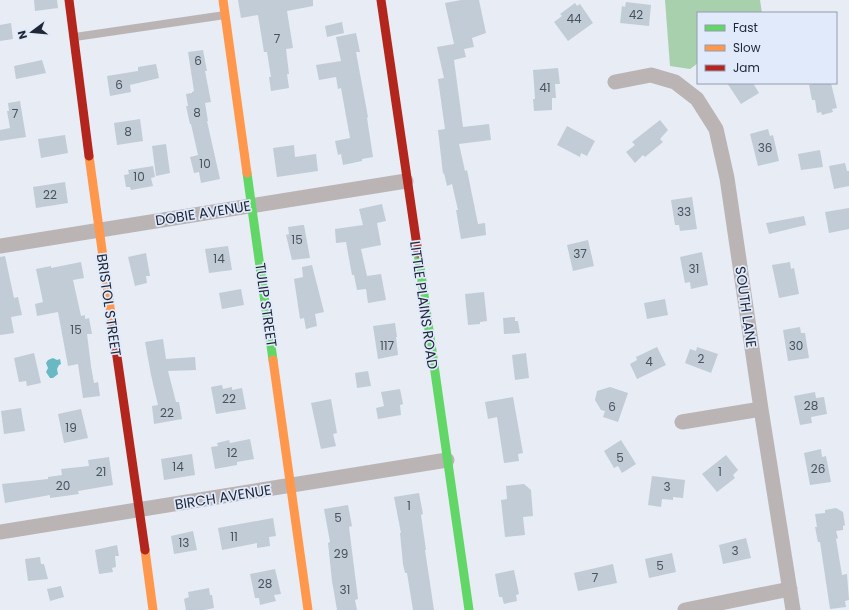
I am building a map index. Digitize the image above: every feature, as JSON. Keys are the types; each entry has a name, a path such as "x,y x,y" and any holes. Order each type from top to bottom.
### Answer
{"street":[{"name":"BRISTOL STREET","path":"69,0 99,230 153,610"},
{"name":"TULIP STREET","path":"224,0 308,610"},
{"name":"LITTLE PLAINS ROAD","path":"381,0 469,610"},
{"name":"SOUTH LANE","path":"615,82 651,75 675,82 697,99 716,129 727,178 793,610"},
{"name":"DOBIE AVENUE","path":"0,246 406,181"},
{"path":"682,422 762,409"},
{"name":"BIRCH AVENUE","path":"0,532 447,460"},
{"path":"685,610 790,589"}],"lane":[{"path":"74,37 226,15"}],"green space":[{"path":"665,0 760,0 762,12 697,12 697,64 690,69 670,66"}],"water":[{"path":"53,358 57,360 60,359 61,364 57,369 58,374 53,378 50,378 46,372 48,368 46,363 48,360"}],"building":[{"path":"34,0 57,0 58,8 35,11"},
{"path":"238,0 313,0 313,6 287,11 293,48 286,49 289,88 271,91 269,77 271,77 267,52 264,52 258,15 241,18"},
{"path":"461,0 479,0 486,33 472,38 474,47 464,49 466,57 454,60 463,127 489,124 491,140 459,144 465,171 467,170 478,224 485,223 486,235 461,239 456,210 458,210 452,184 447,186 444,173 443,174 438,130 445,129 438,79 444,78 437,47 454,44 445,3"},
{"path":"626,2 651,5 649,26 620,23 622,6 625,7"},
{"path":"575,3 577,6 580,4 593,23 568,41 554,22 562,16 560,14"},
{"path":"342,22 344,33 327,37 325,26"},
{"path":"11,23 13,39 0,41 0,25"},
{"path":"356,33 360,52 356,52 368,117 373,157 343,165 341,154 338,155 335,141 350,138 341,88 338,89 336,77 319,80 316,65 341,61 336,37"},
{"path":"203,50 207,71 205,71 211,102 205,103 207,121 220,179 201,183 199,172 194,173 190,157 198,155 186,106 188,106 186,94 194,91 188,52"},
{"path":"42,60 46,73 16,79 14,66"},
{"path":"156,64 159,78 130,85 131,92 110,96 107,76 138,71 138,67"},
{"path":"558,68 560,84 555,84 556,98 552,98 552,110 534,111 533,99 535,99 533,70"},
{"path":"728,84 754,84 759,93 741,104"},
{"path":"831,84 837,108 832,109 833,112 822,115 821,112 817,113 815,100 812,100 809,85"},
{"path":"20,101 26,137 0,141 0,130 10,128 7,111 9,111 8,103"},
{"path":"140,119 143,141 117,145 114,123"},
{"path":"660,120 668,130 660,139 663,142 645,157 643,155 635,163 626,152 635,145 632,142"},
{"path":"567,126 595,141 587,156 581,153 580,157 557,145"},
{"path":"768,129 770,136 773,135 779,161 758,166 750,134"},
{"path":"65,135 68,153 41,158 38,139"},
{"path":"166,144 170,173 156,176 152,146"},
{"path":"294,145 295,157 316,154 318,171 277,177 273,148"},
{"path":"820,150 823,167 801,170 798,154"},
{"path":"845,163 847,171 849,171 849,186 834,189 829,166"},
{"path":"153,166 155,177 151,178 153,186 131,190 130,187 126,187 124,175 129,174 128,170"},
{"path":"65,182 68,203 36,208 33,187"},
{"path":"692,197 697,229 680,231 679,225 675,225 671,200"},
{"path":"382,204 386,221 377,223 381,245 361,249 367,276 381,274 386,300 368,303 366,289 357,290 354,275 352,275 346,242 336,243 335,229 363,225 359,209"},
{"path":"849,208 849,229 829,233 825,212"},
{"path":"804,216 806,225 769,234 766,223"},
{"path":"304,225 310,258 292,260 286,235 289,234 288,227"},
{"path":"588,240 594,266 573,271 567,245"},
{"path":"228,246 232,270 209,273 205,249"},
{"path":"702,252 708,285 691,289 690,282 685,283 680,257"},
{"path":"146,253 150,276 146,276 147,283 135,286 128,257"},
{"path":"5,256 14,298 18,297 22,315 11,317 14,333 0,335 0,257"},
{"path":"81,262 84,278 73,280 81,316 85,315 85,319 89,318 92,334 87,334 91,366 94,383 98,382 100,396 83,398 78,364 68,366 58,312 37,316 35,304 43,302 36,269 51,266 51,268"},
{"path":"790,262 791,269 794,268 799,294 779,298 772,265"},
{"path":"312,265 324,312 315,314 317,326 306,329 304,318 300,319 294,279 303,277 302,267"},
{"path":"241,289 244,305 222,309 219,293"},
{"path":"484,292 487,321 480,322 480,324 468,325 465,294"},
{"path":"665,299 668,315 647,319 644,303"},
{"path":"515,317 515,321 518,321 520,333 504,334 503,318"},
{"path":"395,323 398,355 378,359 373,326"},
{"path":"800,327 801,333 805,333 809,358 788,361 783,330"},
{"path":"163,339 166,359 195,357 196,370 168,371 176,402 179,402 182,419 154,424 152,406 158,405 145,342"},
{"path":"657,347 666,365 637,379 630,364 637,360 636,357"},
{"path":"697,347 718,354 711,373 685,363 690,349 696,351"},
{"path":"34,353 41,383 27,386 26,381 19,382 14,358"},
{"path":"526,353 529,378 515,380 512,355"},
{"path":"368,371 371,386 357,388 355,373"},
{"path":"222,385 223,389 232,387 232,390 242,388 246,409 216,414 211,387"},
{"path":"610,387 628,393 618,422 603,417 605,411 601,410 595,400 597,391"},
{"path":"400,389 403,404 400,405 401,415 378,419 376,408 384,406 381,392"},
{"path":"815,392 816,398 824,397 827,414 811,417 812,423 800,425 794,396"},
{"path":"513,397 523,453 518,454 519,461 504,463 497,417 488,419 485,402"},
{"path":"331,399 337,433 333,434 336,446 321,449 311,403"},
{"path":"21,408 25,431 4,434 1,411"},
{"path":"81,409 88,438 64,443 58,414"},
{"path":"250,439 254,459 237,462 237,465 215,469 211,447 218,446 217,443 229,440 230,443"},
{"path":"621,440 636,464 622,473 618,466 614,468 604,451"},
{"path":"821,449 822,457 826,456 831,482 810,485 804,453"},
{"path":"192,454 195,475 164,480 161,459"},
{"path":"726,455 738,470 733,475 735,478 717,492 702,474"},
{"path":"109,457 113,485 78,491 79,494 50,498 50,495 5,503 2,484 48,479 48,477 62,475 61,469 89,466 88,460"},
{"path":"652,476 685,480 683,498 673,497 673,500 662,499 661,507 648,505"},
{"path":"524,484 531,490 533,516 523,517 525,535 505,537 501,500 507,499 506,486"},
{"path":"419,493 423,514 421,515 425,550 434,610 413,610 407,573 405,573 403,564 401,533 394,497"},
{"path":"348,505 352,526 349,527 358,599 355,600 357,610 337,610 328,543 330,542 324,509"},
{"path":"836,508 843,512 845,525 843,526 843,530 836,531 838,538 836,539 842,575 847,574 849,600 845,601 846,607 830,609 820,542 818,542 815,527 817,527 815,514 825,513 825,510"},
{"path":"273,518 276,536 269,537 270,546 257,548 257,543 222,550 218,528"},
{"path":"193,531 197,550 174,554 171,536"},
{"path":"746,538 751,558 723,564 719,545"},
{"path":"117,545 119,556 115,556 116,567 112,568 113,572 99,574 95,550"},
{"path":"672,553 676,572 649,578 645,559"},
{"path":"40,557 41,564 44,564 48,579 28,581 25,559"},
{"path":"613,564 617,583 578,591 574,573"},
{"path":"275,569 281,594 274,595 276,601 260,605 259,598 255,598 250,574"},
{"path":"514,570 519,594 516,595 517,601 504,604 502,597 499,597 495,574"},
{"path":"61,586 64,597 50,601 47,589"},
{"path":"209,588 210,595 212,595 214,608 204,610 186,610 184,599 189,597 188,592"}],"traffic: fast":[{"path":"247,173 273,360"},
{"path":"418,253 469,610"}],"traffic: slow":[{"path":"223,0 247,173"},
{"path":"89,156 113,329"},
{"path":"273,360 308,610"},
{"path":"145,550 153,610"}],"traffic: jam":[{"path":"69,0 89,156"},
{"path":"381,0 418,253"},
{"path":"113,329 145,550"}]}
